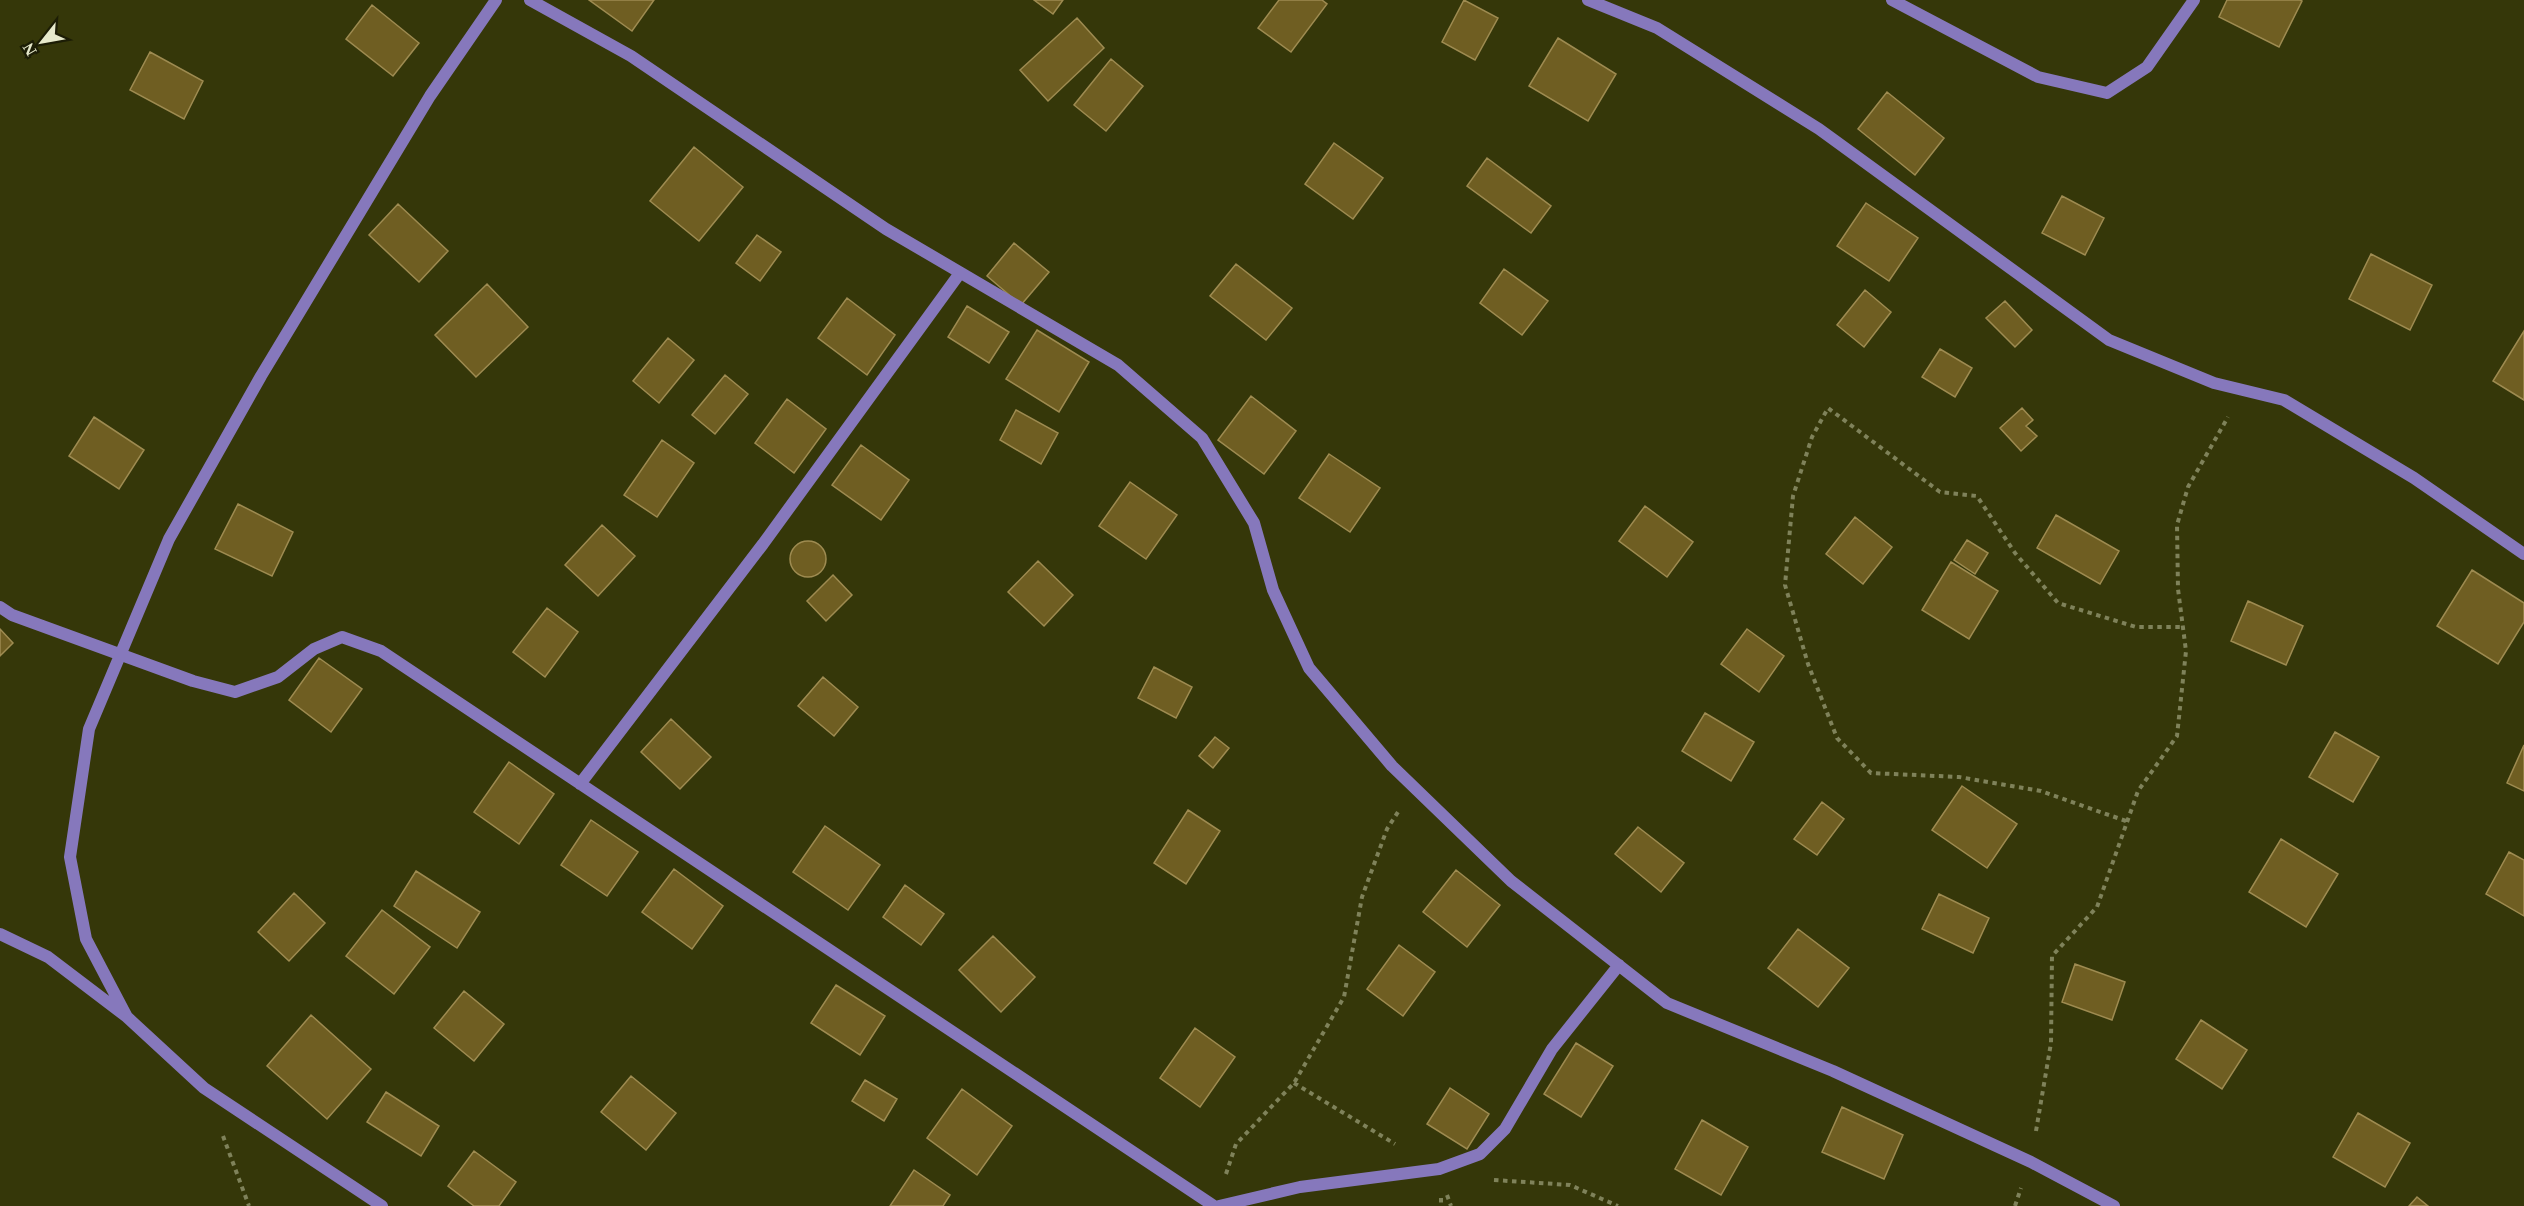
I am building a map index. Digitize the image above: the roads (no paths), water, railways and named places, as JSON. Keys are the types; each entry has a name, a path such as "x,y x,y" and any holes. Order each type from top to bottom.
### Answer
{"street":[{"path":"127,1017 86,939 70,857 89,729 169,539 261,376 430,96 496,0"},
{"path":"530,0 630,56 886,229 1118,364 1202,438 1254,523 1273,590 1309,668 1392,766 1511,881 1667,1002 1833,1071 2031,1162 2114,1206"},
{"path":"1588,0 1657,27 1819,129 2109,340 2214,383 2284,400 2414,478 2524,554"},
{"path":"1892,0 2038,77 2107,93 2147,67 2194,0"},
{"path":"580,784 764,544 960,273"},
{"path":"0,607 12,615 120,655 193,681 236,692 278,677 314,649 342,637 381,651 1214,1206"},
{"path":"0,934 48,957 127,1017 204,1088 382,1206"},
{"path":"1219,1206 1300,1187 1439,1169 1480,1154 1505,1129 1552,1049 1619,965"}]}
